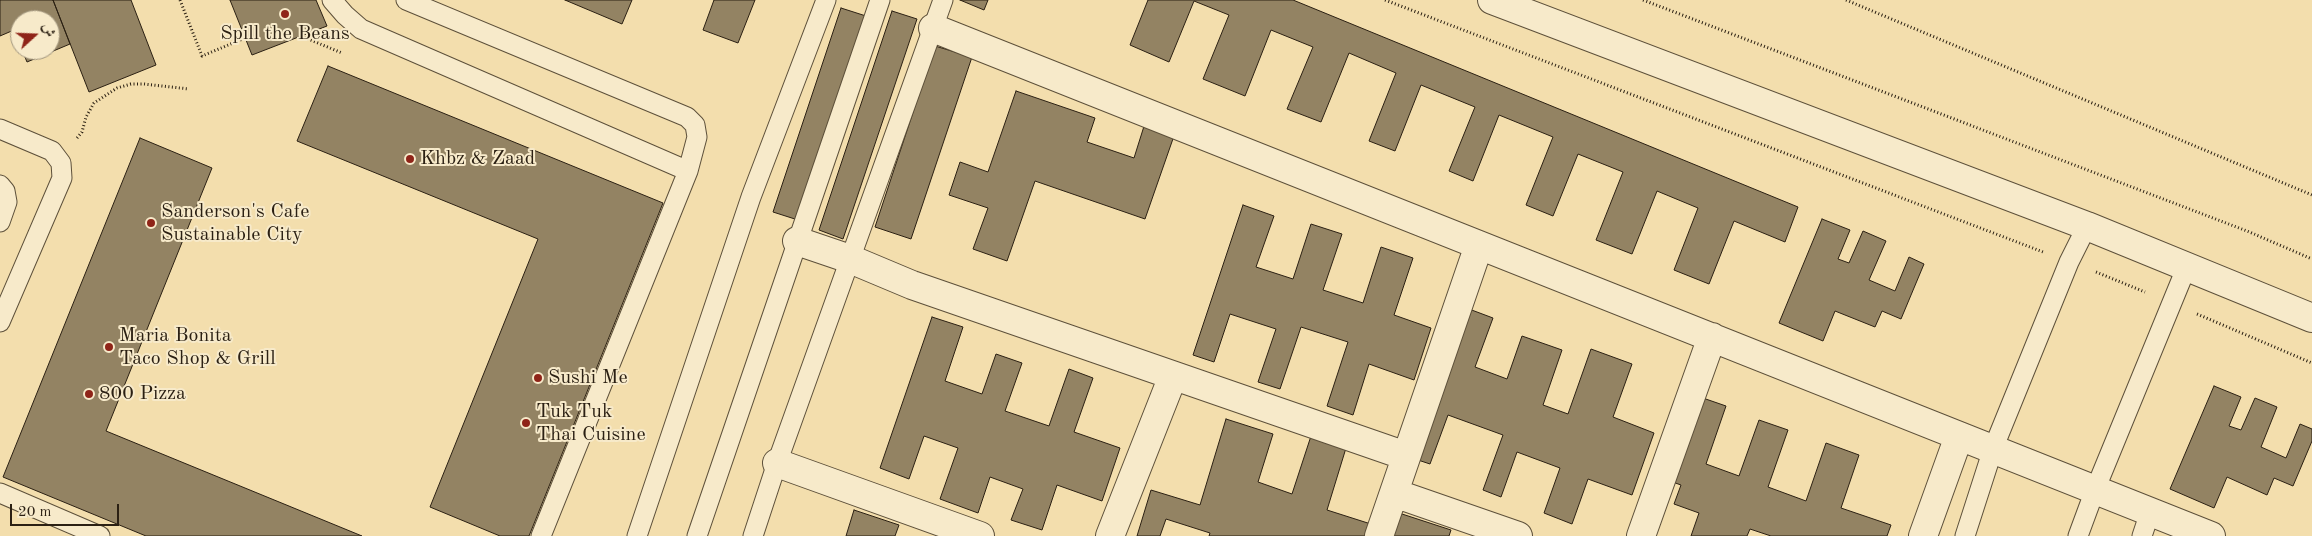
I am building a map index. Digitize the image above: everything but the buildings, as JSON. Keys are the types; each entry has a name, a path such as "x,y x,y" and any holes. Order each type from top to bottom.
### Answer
{"street":[{"path":"1492,0 2087,226 2312,318"},
{"path":"933,28 2095,490 2146,524 2212,536"},
{"path":"797,241 850,259 912,285 1406,456"},
{"path":"1379,536 1479,245"},
{"path":"1641,536 1712,337"},
{"path":"1110,536 1173,376"},
{"path":"1923,536 1959,436"},
{"path":"777,463 980,536"},
{"path":"1394,493 1518,536"}],"lane":[{"path":"332,0 345,16 361,28 688,171"},
{"path":"406,0 687,117 695,125 697,137 688,171 541,536"},
{"path":"637,536 751,197 826,0"},
{"path":"697,536 880,0"},
{"path":"753,536 777,463 943,0"},
{"path":"0,128 52,152 61,164 62,178 0,322"},
{"path":"0,185 5,192 7,202 0,222"},
{"path":"1964,536 1993,449 2070,262 2087,226"},
{"path":"2078,536 2187,266"},
{"path":"0,493 100,536"}],"path":[{"path":"180,0 202,56 245,38"},
{"path":"1385,0 2070,262 2312,363"},
{"path":"1643,0 2238,228 2312,259"},
{"path":"1846,0 2312,195"},
{"path":"52,152 77,138 82,132 86,117 94,103 117,88 131,84 144,84 189,89"}],"place":[{"name":"Spill the Beans","path":"285,14"},
{"name":"Khbz & Zaad","path":"410,159"},
{"name":"Sanderson's Cafe Sustainable City","path":"151,223"},
{"name":"Maria Bonita Taco Shop & Grill","path":"109,347"},
{"name":"Sushi Me","path":"538,378"},
{"name":"800 Pizza","path":"89,394"},
{"name":"Tuk Tuk Thai Cuisine","path":"526,423"}]}
